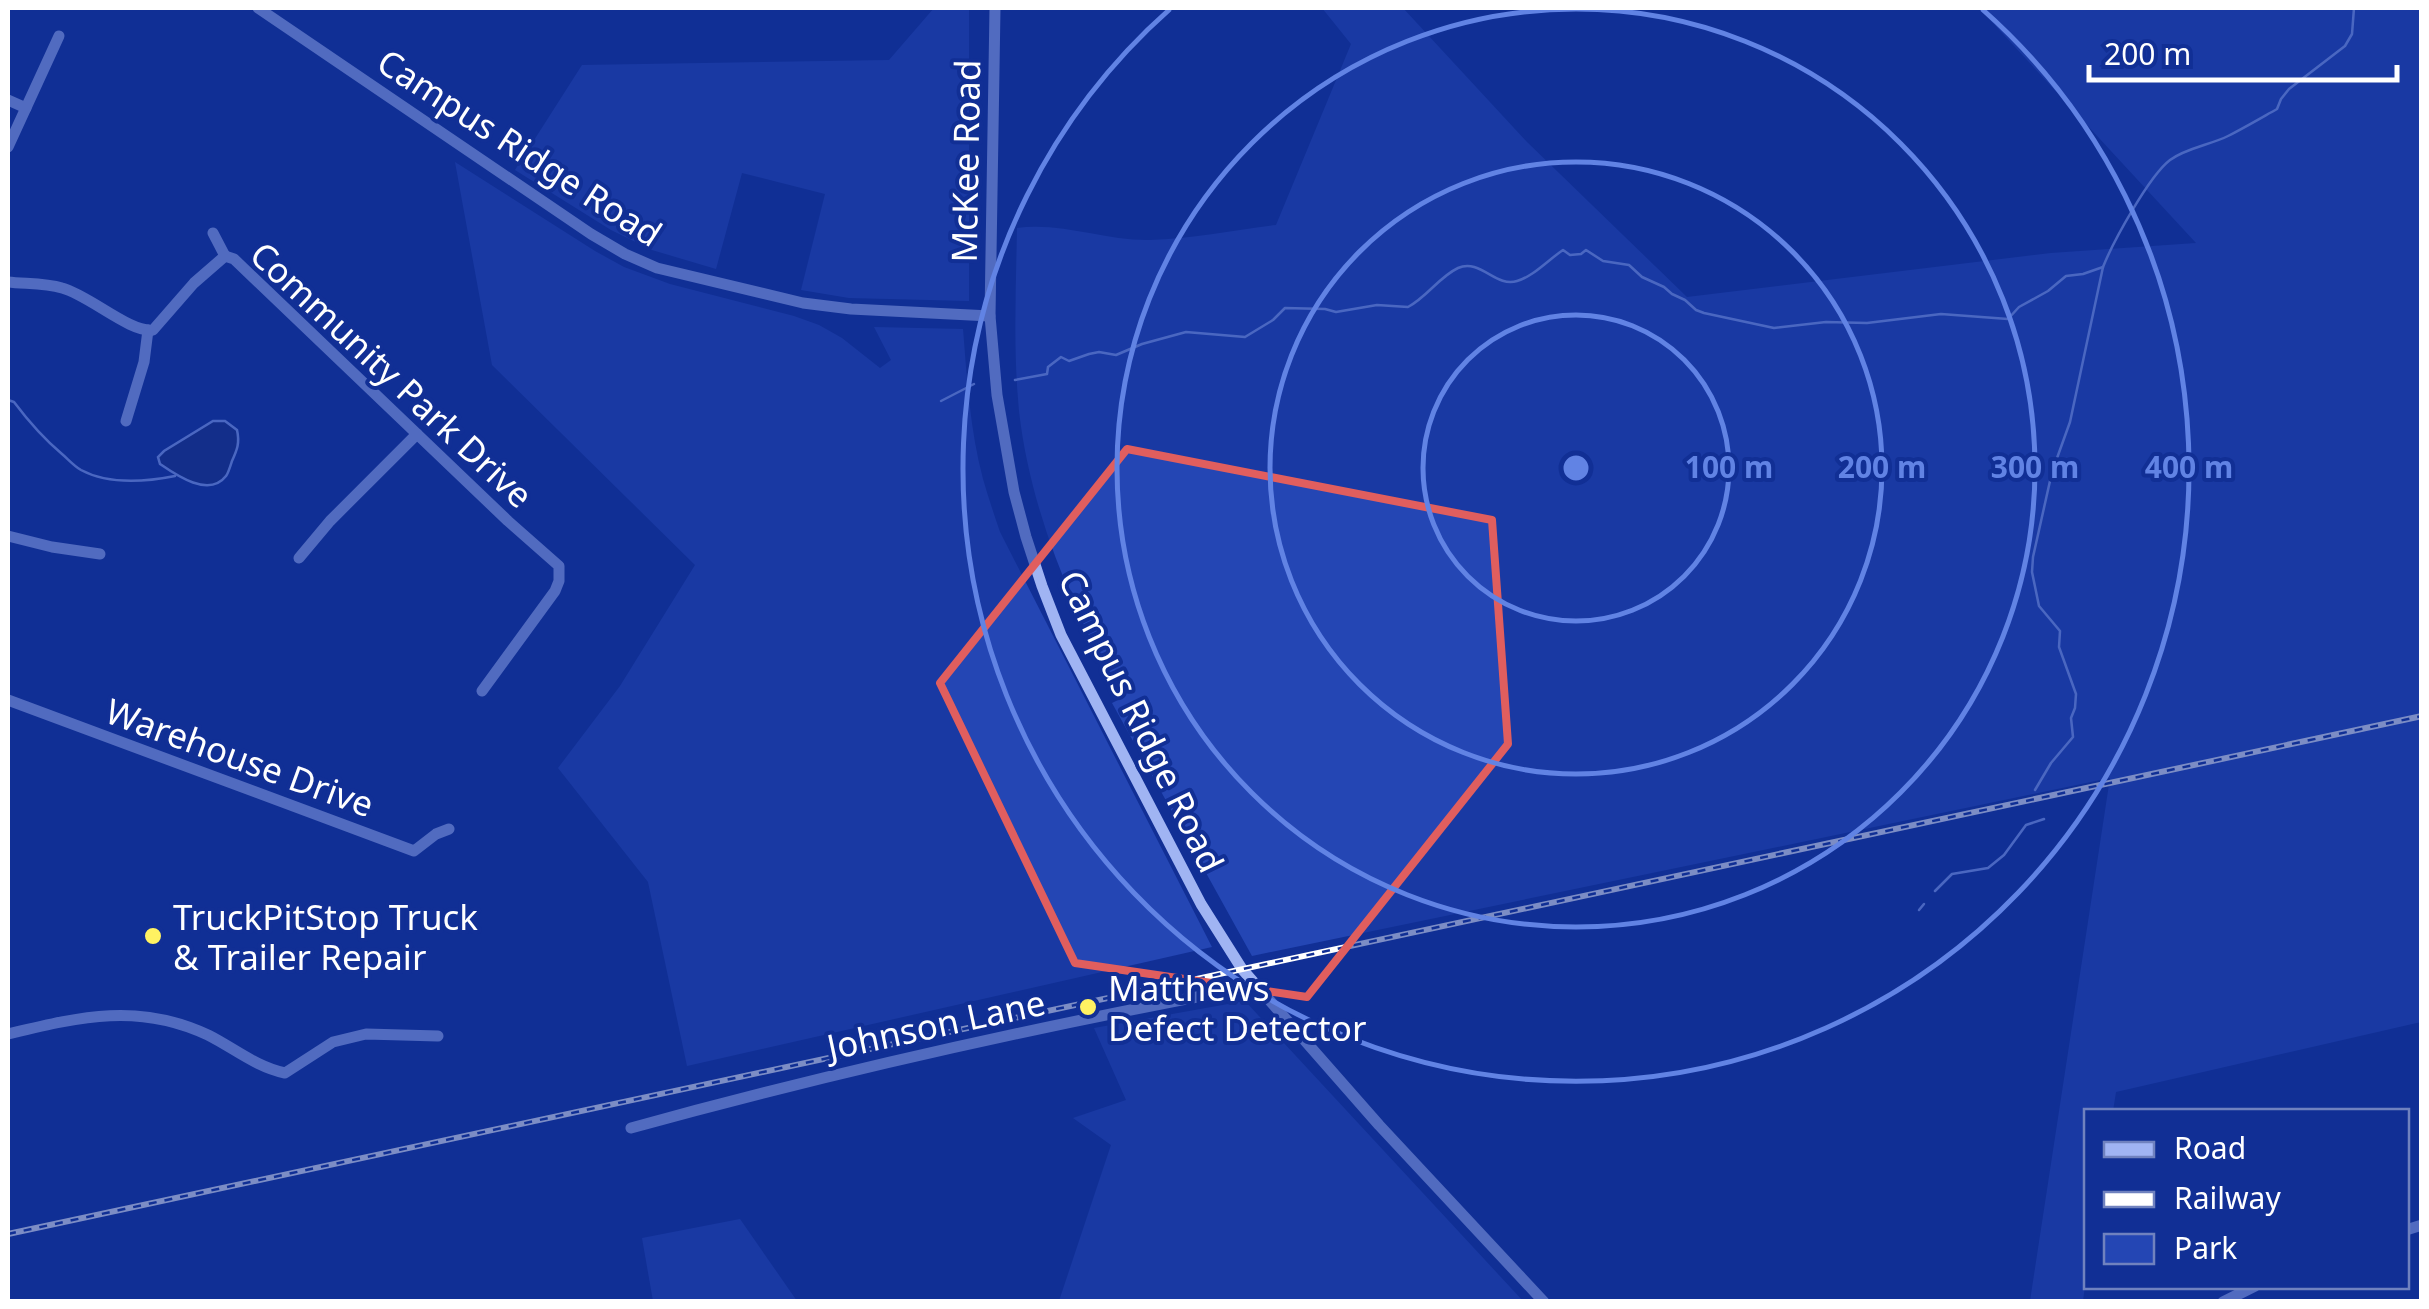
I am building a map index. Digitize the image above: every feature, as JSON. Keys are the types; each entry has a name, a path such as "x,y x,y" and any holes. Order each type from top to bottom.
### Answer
{"street":[{"name":"Campus Ridge Road","path":"258,8 591,234 657,268 828,307 990,316 1006,451 1042,586 1062,635 1201,904 1255,986 1544,1302"},
{"name":"McKee Road","path":"990,316 995,8"},
{"path":"8,147 60,36"},
{"path":"8,100 26,108"},
{"path":"213,232 225,256"},
{"name":"Community Park Drive","path":"148,330 153,330 225,256 234,260 559,566 555,591 482,691"},
{"path":"8,282 63,288 142,331 148,330 144,362 126,421"},
{"path":"299,558 330,521 417,434"},
{"path":"8,536 100,554"},
{"name":"Warehouse Drive","path":"8,700 414,851 449,829"},
{"name":"Johnson Lane","path":"631,1128 912,1056 1255,986"},
{"path":"8,1034 108,1014 147,1016 209,1036 267,1070 285,1073 333,1042 366,1034 438,1036"},
{"path":"2223,1302 2249,1289"}],"highlighted area":[{"path":"1127,449 1492,520 1508,744 1307,997 1075,963 940,683"}],"green space":[{"path":"934,8 969,8 969,301 849,298 801,290 825,194 742,173 716,269 652,250 611,230 515,170 582,65 889,60"},
{"path":"1322,8 1403,8 1527,142 1687,297 2051,253 2196,243 1979,8 2421,8 2421,1022 2116,1092 2113,1109 2084,1109 2083,1301 2030,1301 2110,778 1252,956 1112,703 1120,699 1086,630 1044,524 1019,411 1015,342 1017,228 1050,227 1150,240 1276,225 1351,44"},
{"path":"455,162 624,267 670,284 819,325 880,368 891,360 874,327 963,329 975,442 1000,532 1212,947 687,1066 648,882 558,768 620,686 695,565 492,365"},
{"path":"1245,1001 1523,1301 1059,1301 1111,1145 1073,1118 1126,1100 1094,1028"},
{"path":"740,1219 797,1301 653,1301 642,1238"}],"shaded area":[{"path":"213,421 225,421 238,435 229,471 219,482 202,485 160,464 158,457 164,451"}],"waterway":[{"path":"2035,790 2073,737 2071,718 2076,694 2059,647 2060,631 2039,606 2033,557 2052,472 2070,422 2103,267 2132,210 2162,168 2176,156 2228,136 2277,109 2289,89 2345,46 2352,34 2354,8"},
{"path":"1015,380 1047,374 1048,367 1061,357 1069,361 1099,352 1116,355 1186,332 1245,337 1285,308 1336,312 1377,305 1408,307 1458,268 1474,267 1502,281 1517,281 1563,250 1570,255 1586,250 1603,261 1629,265 1642,277 1704,313 1774,328 1941,314 2008,319 2019,307 2066,276 2103,267"},
{"path":"941,401 974,384"},
{"path":"8,400 81,470 127,481 175,476"},
{"path":"1935,891 1952,874 1988,868 2004,855 2026,825 2044,819"},
{"path":"1919,910 1924,904"}],"railway":[{"path":"8,1234 2422,716"}],"place":[{"name":"TruckPitStop Truck & Trailer Repair","path":"153,936"},
{"name":"Matthews Defect Detector","path":"1088,1007"}]}
